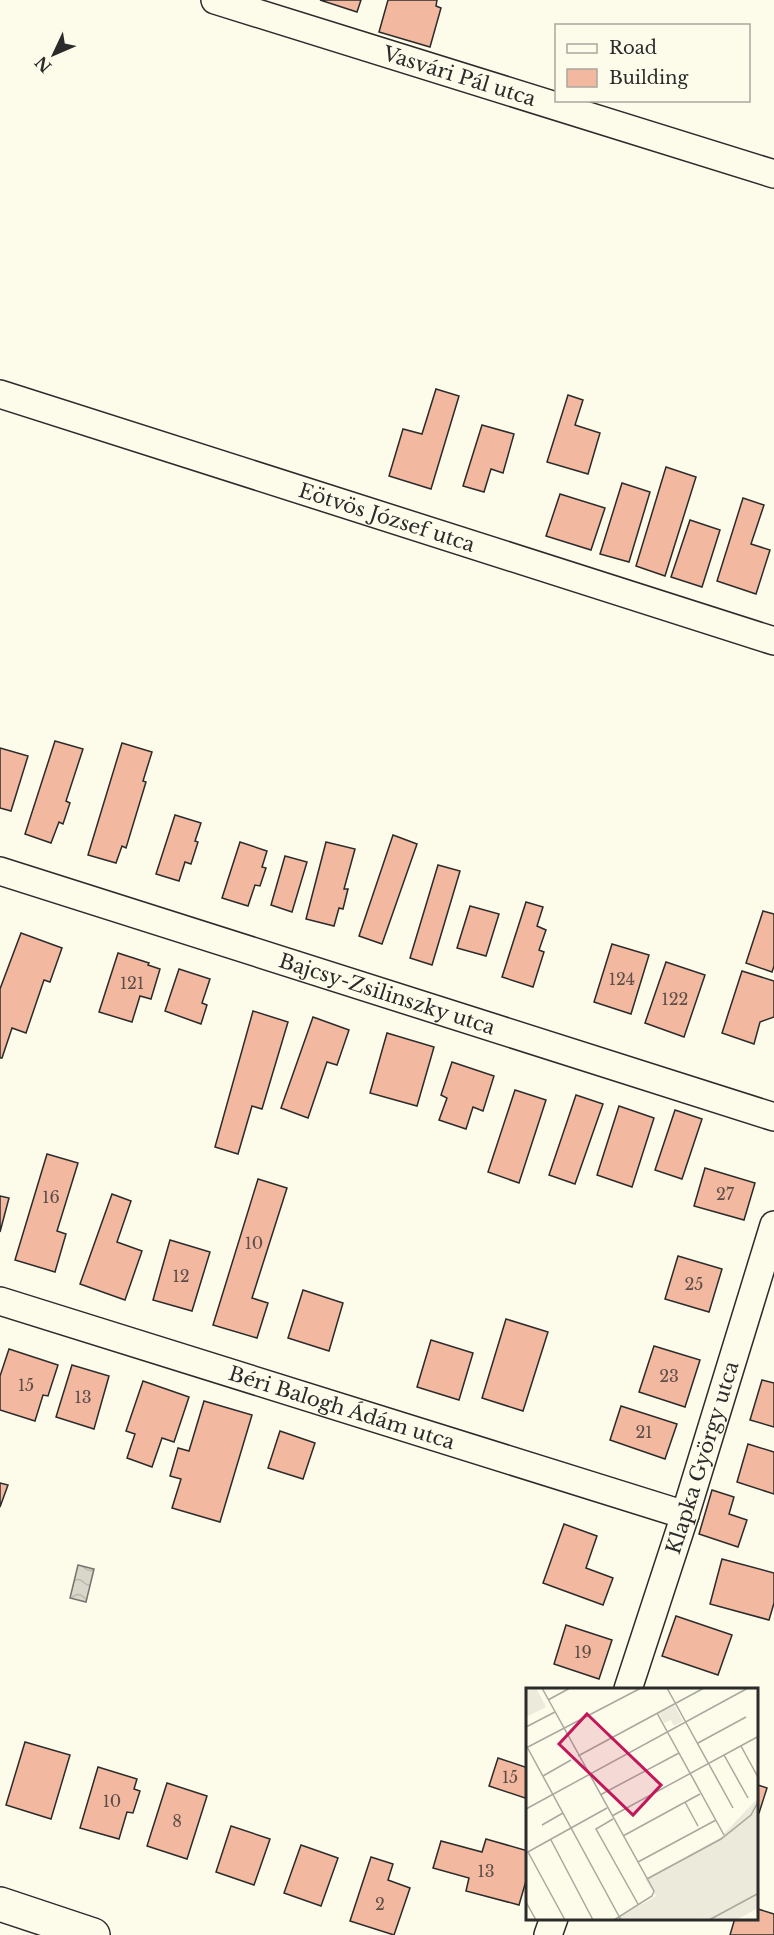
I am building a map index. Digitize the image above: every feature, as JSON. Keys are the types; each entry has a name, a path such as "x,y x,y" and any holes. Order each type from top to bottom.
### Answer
{"main road":[{"path":"0,1904 93,1935"}],"street":[{"name":"Vasvári Pál utca","path":"215,0 774,174"},
{"name":"Eötvös József utca","path":"0,394 774,641"},
{"name":"Bajcsy-Zsilinszky utca","path":"0,871 774,1117"},
{"name":"Klapka György utca","path":"628,1688 685,1515 774,1226"},
{"name":"Béri Balogh Ádám utca","path":"0,1301 685,1515"},
{"path":"548,1935 553,1920"}],"water":[{"path":"78,1565 94,1569 86,1602 70,1598"}],"building":[{"path":"320,0 361,0 357,12"},
{"path":"388,0 437,0 436,6 441,8 430,47 379,32"},
{"path":"436,389 459,396 431,489 389,476 403,429 422,434"},
{"path":"568,395 583,400 575,425 600,433 588,474 547,462"},
{"path":"482,425 514,434 503,473 491,469 484,492 463,486"},
{"path":"666,467 696,477 665,576 636,566"},
{"path":"622,483 650,492 629,562 600,554"},
{"path":"560,494 605,508 591,550 546,536"},
{"path":"743,498 764,505 751,544 770,550 756,594 717,581"},
{"path":"690,520 720,530 702,587 671,577"},
{"path":"55,741 83,749 66,801 70,803 63,824 59,822 51,843 25,834"},
{"path":"122,743 152,752 143,781 146,782 126,848 122,846 116,863 88,855"},
{"path":"0,748 28,756 11,811 0,808"},
{"path":"175,815 201,823 191,864 185,862 179,881 156,874"},
{"path":"393,835 417,844 382,944 359,936"},
{"path":"240,842 267,851 262,867 266,868 260,886 255,885 248,906 222,898"},
{"path":"326,842 355,849 344,889 348,889 343,909 339,908 334,926 306,919"},
{"path":"285,856 307,862 292,912 271,905"},
{"path":"438,865 460,871 432,965 410,958"},
{"path":"526,902 543,907 537,926 546,930 539,950 544,952 533,987 502,977"},
{"path":"470,906 499,914 486,956 457,948"},
{"path":"763,911 774,914 772,972 746,963"},
{"path":"21,933 62,948 50,982 44,980 26,1033 12,1028 2,1058 0,1058 0,989"},
{"path":"612,944 649,955 631,1014 594,1002"},
{"path":"118,953 160,969 151,999 140,996 132,1022 99,1012"},
{"path":"666,962 705,975 684,1037 645,1023"},
{"path":"179,969 210,979 202,1003 207,1005 201,1024 165,1011"},
{"path":"742,971 774,981 774,1017 760,1022 754,1044 722,1033"},
{"path":"253,1011 288,1022 262,1109 252,1106 238,1154 215,1147"},
{"path":"313,1017 349,1030 337,1065 327,1062 308,1118 281,1108"},
{"path":"387,1033 434,1047 417,1106 370,1093"},
{"path":"452,1062 494,1076 483,1111 473,1107 466,1129 439,1120 447,1098 441,1095"},
{"path":"515,1090 546,1100 519,1183 488,1172"},
{"path":"576,1095 603,1104 575,1184 549,1175"},
{"path":"619,1106 654,1118 632,1187 597,1175"},
{"path":"675,1110 702,1119 682,1179 655,1170"},
{"path":"47,1154 78,1163 57,1231 66,1234 55,1272 15,1260"},
{"path":"705,1168 755,1183 744,1220 694,1206"},
{"path":"258,1179 287,1188 252,1298 268,1303 257,1338 213,1325"},
{"path":"112,1194 131,1201 117,1242 142,1251 125,1300 80,1284"},
{"path":"0,1196 9,1198 0,1232"},
{"path":"170,1240 210,1252 192,1311 153,1300"},
{"path":"678,1256 722,1269 709,1312 665,1299"},
{"path":"303,1290 343,1303 329,1351 288,1338"},
{"path":"506,1319 548,1332 523,1411 482,1398"},
{"path":"431,1340 473,1353 459,1400 417,1387"},
{"path":"654,1346 700,1360 685,1407 639,1392"},
{"path":"9,1349 58,1365 48,1396 43,1395 35,1421 0,1410 0,1376"},
{"path":"72,1365 109,1376 94,1429 56,1417"},
{"path":"762,1380 774,1383 774,1427 750,1420"},
{"path":"143,1381 189,1397 174,1442 162,1438 152,1467 127,1458 135,1434 126,1431"},
{"path":"204,1401 252,1415 220,1522 172,1508 181,1479 170,1476 178,1448 189,1451"},
{"path":"621,1406 677,1424 665,1459 610,1440"},
{"path":"280,1431 315,1443 303,1479 268,1468"},
{"path":"748,1444 774,1452 774,1494 737,1482"},
{"path":"0,1483 8,1485 0,1507"},
{"path":"712,1490 734,1497 729,1514 747,1520 738,1547 699,1534"},
{"path":"564,1524 597,1536 586,1568 613,1578 603,1605 543,1583"},
{"path":"722,1559 774,1573 774,1603 769,1620 710,1604"},
{"path":"676,1616 732,1635 718,1675 662,1656"},
{"path":"566,1625 612,1640 599,1679 554,1664"},
{"path":"25,1742 70,1755 51,1819 6,1805"},
{"path":"498,1758 526,1767 526,1798 489,1786"},
{"path":"98,1767 137,1779 134,1789 140,1791 133,1813 127,1812 119,1839 80,1828"},
{"path":"167,1783 207,1796 187,1859 147,1846"},
{"path":"759,1785 767,1788 759,1813"},
{"path":"231,1826 270,1839 254,1885 216,1872"},
{"path":"486,1839 526,1850 526,1881 519,1905 466,1891 469,1878 433,1868 441,1841 482,1852"},
{"path":"301,1845 338,1858 321,1906 284,1893"},
{"path":"371,1857 393,1864 388,1880 410,1888 394,1935 350,1921"},
{"path":"759,1909 774,1914 774,1935 730,1935 734,1920 759,1920"}]}
